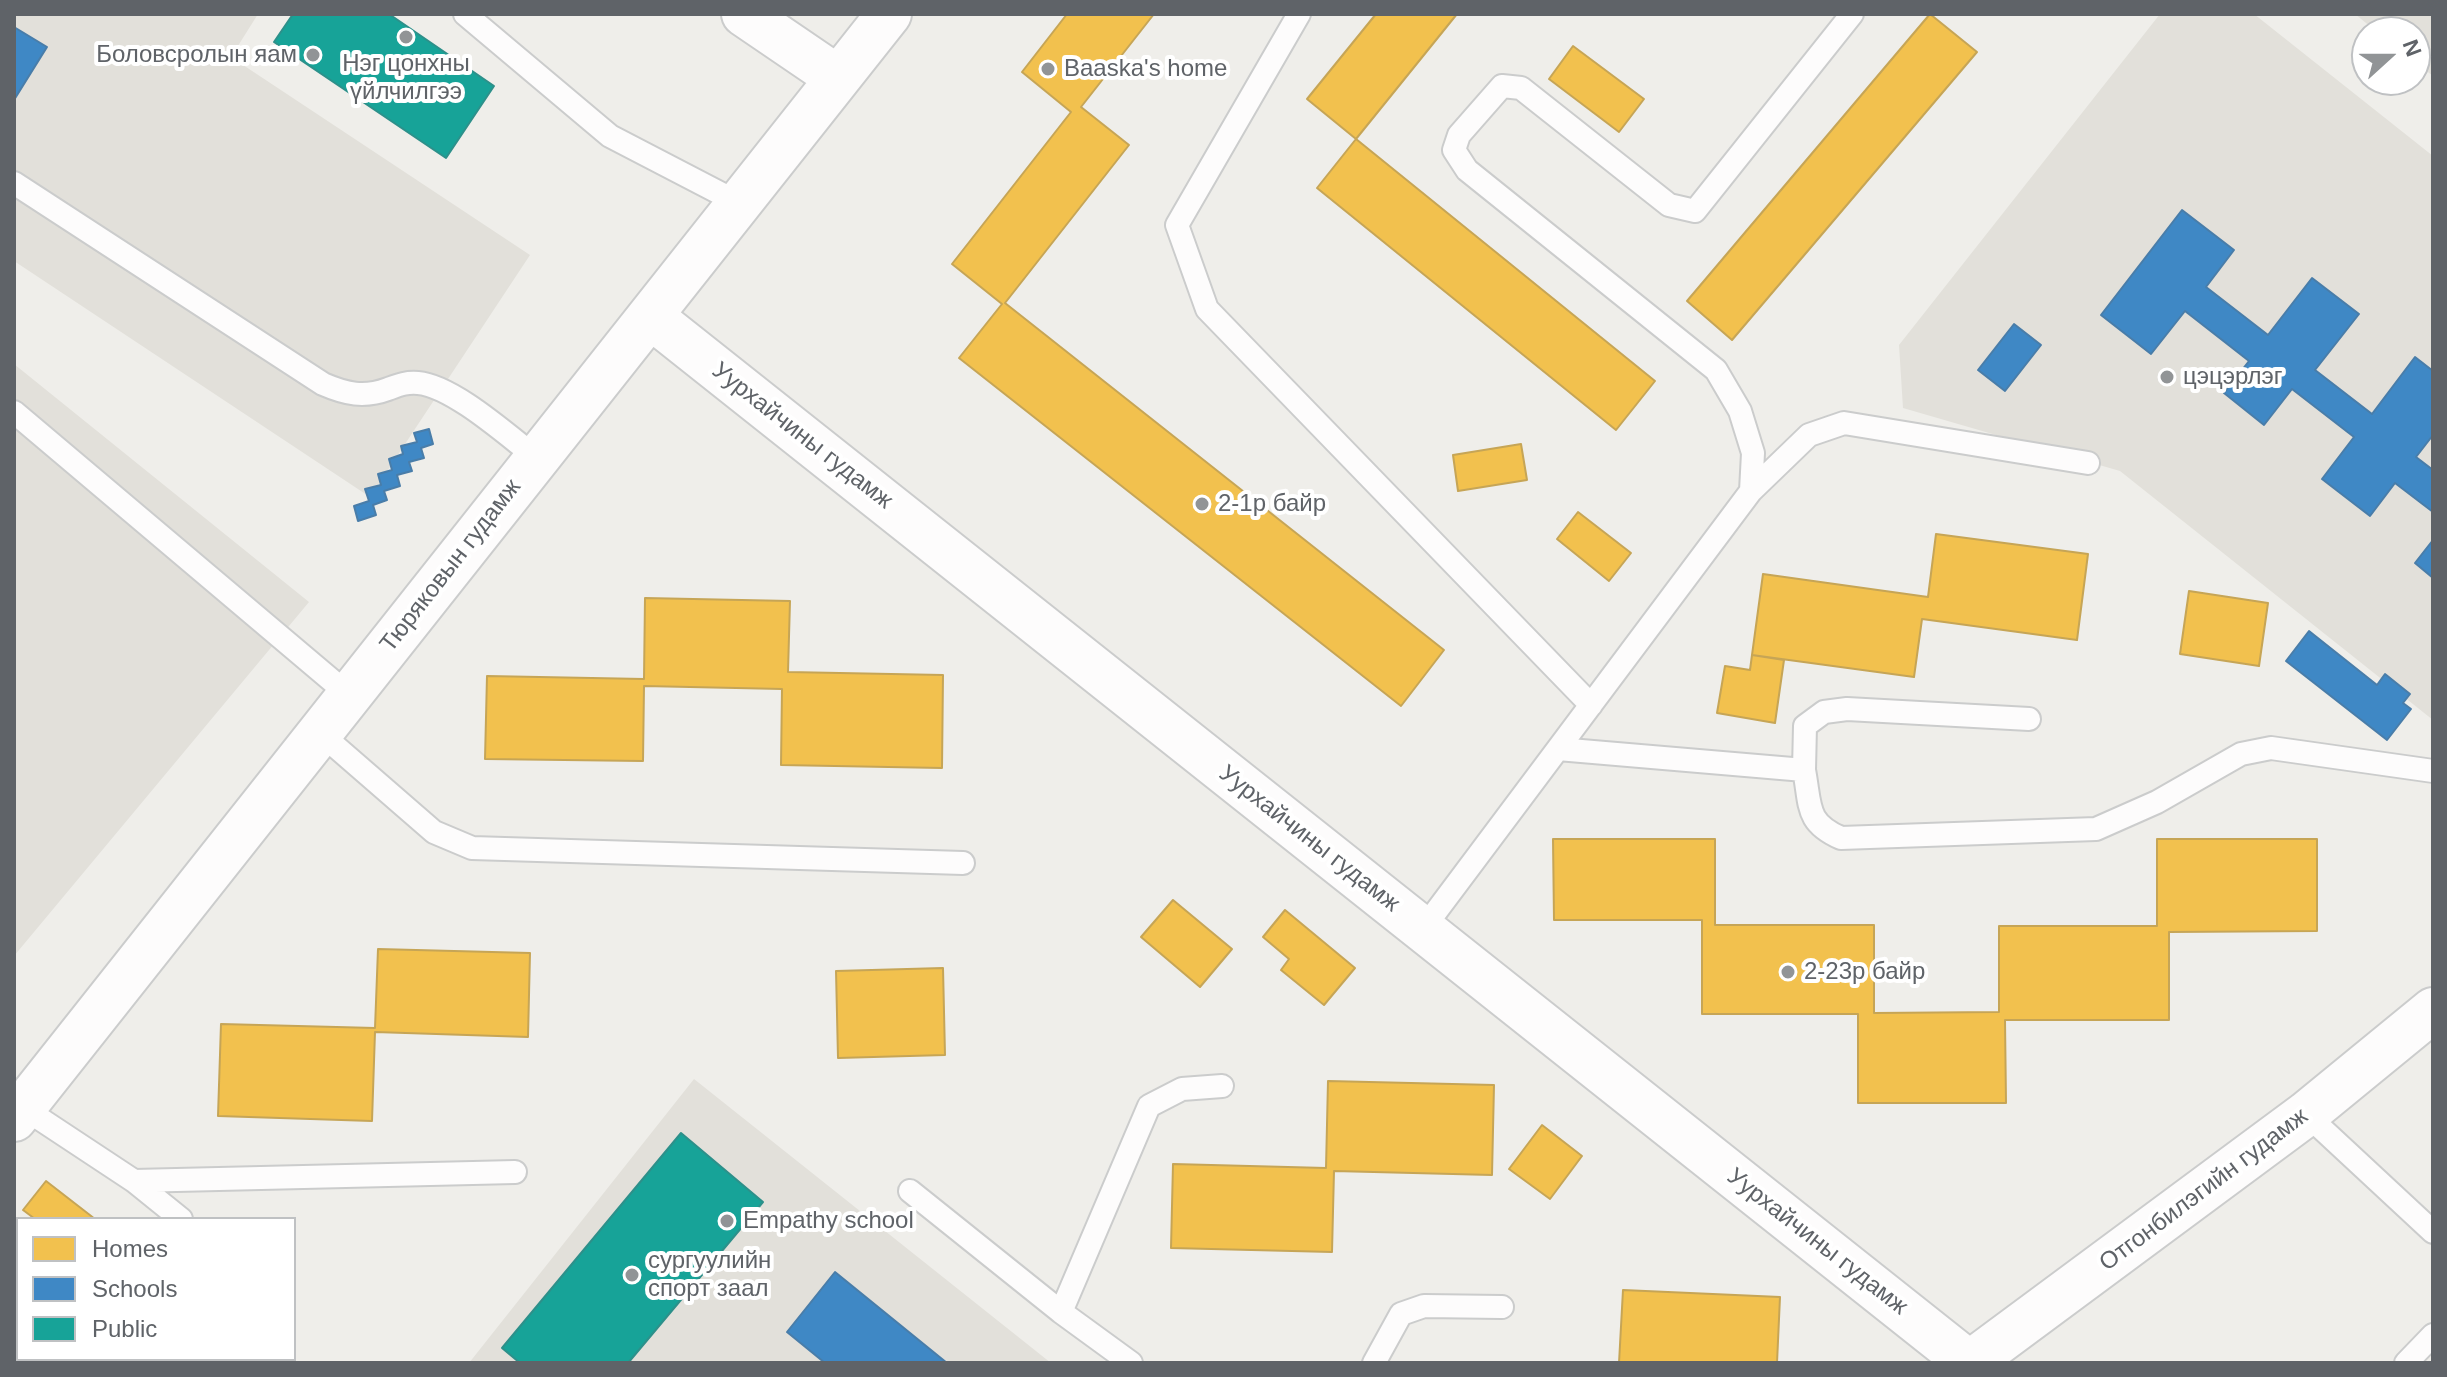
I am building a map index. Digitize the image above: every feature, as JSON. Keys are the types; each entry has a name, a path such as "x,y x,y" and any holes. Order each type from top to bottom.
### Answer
{"street":[{"path":"744,14 838,78"},
{"name":"Тюряковын гудамж","path":"17,1109 320,733 889,14"},
{"name":"Уурхайчины гудамж","path":"650,316 1970,1363"},
{"name":"Отгонбилэгийн гудамж","path":"1970,1363 2306,1114 2433,1010"}],"lane":[{"path":"465,14 610,136 739,203"},
{"path":"1299,14 1177,225 1207,309 1591,705"},
{"path":"1751,491 1753,453 1740,411 1716,370 1467,170 1454,150 1459,135 1502,86 1521,88 1669,205 1695,211 1852,14"},
{"path":"14,183 323,384 344,394 361,396 403,383 422,383 447,391 537,458"},
{"path":"14,412 349,695"},
{"path":"1423,929 1751,491 1809,435 1844,423 2088,463"},
{"path":"2029,719 1847,709 1824,712 1805,726 1804,770 1814,819 1821,829 1841,838 2096,829 2157,802 2241,754 2271,748 2433,771"},
{"path":"320,733 434,832 472,848 963,863"},
{"path":"1558,749 1804,770"},
{"path":"1061,1312 1149,1106 1182,1089 1222,1086"},
{"path":"17,1109 134,1181 179,1217"},
{"path":"2306,1114 2433,1232"},
{"path":"134,1181 515,1172"},
{"path":"910,1191 1061,1312 1131,1363"},
{"path":"1374,1363 1401,1314 1424,1306 1502,1307"},
{"path":"2406,1363 2433,1335"}],"shaded area":[{"path":"14,14 258,14 231,57 530,255 370,497 14,261"},
{"name":"цэцэрлэг","path":"2160,14 2254,14 2351,91 2351,96 2357,96 2433,156 2433,720 2120,471 1903,408 1899,345"},
{"path":"2355,14 2433,14 2433,76 2431,16"},
{"path":"14,364 309,602 14,956"},
{"name":"Empathy school","path":"694,1079 1051,1363 469,1363"}],"building: Homes":[{"name":"2-1р байр","path":"1067,14 1154,14 1081,107 1129,145 1005,303 1444,650 1401,706 959,358 1002,304 952,264 1071,112 1022,72"},
{"path":"1376,14 1457,14 1356,139 1307,99"},
{"path":"1930,14 1977,52 1732,340 1687,301"},
{"path":"1573,46 1644,99 1619,132 1549,79"},
{"path":"1356,139 1655,381 1616,430 1317,188"},
{"path":"1521,444 1527,480 1458,491 1453,455"},
{"path":"1578,512 1631,553 1609,581 1557,539"},
{"path":"1936,534 2088,554 2077,640 1922,619 1914,677 1752,655 1763,574 1928,597"},
{"path":"2189,591 2268,603 2259,666 2180,654"},
{"path":"645,598 790,601 788,672 943,675 942,768 781,765 782,689 644,686 643,761 485,759 487,676 644,679"},
{"path":"1752,655 1784,660 1775,723 1717,713 1725,666 1750,670"},
{"name":"2-23р байр","path":"1553,839 1715,839 1715,925 1874,925 1874,1013 1999,1012 1999,926 2157,926 2157,839 2317,839 2317,931 2169,932 2169,1020 2005,1020 2006,1103 1858,1103 1858,1014 1702,1014 1702,920 1554,920"},
{"path":"1173,900 1232,949 1200,987 1141,937"},
{"path":"1285,910 1355,968 1324,1005 1281,970 1289,959 1263,937"},
{"path":"378,949 530,953 528,1037 375,1032 372,1121 218,1116 221,1024 375,1028"},
{"path":"943,968 945,1055 838,1058 836,971"},
{"path":"1328,1081 1494,1085 1492,1175 1334,1171 1332,1252 1171,1248 1173,1164 1326,1168"},
{"path":"1542,1125 1582,1156 1550,1199 1509,1169"},
{"path":"46,1181 92,1217 32,1217 23,1210"},
{"path":"14,1279 16,1354 14,1352"},
{"path":"1623,1290 1780,1297 1777,1363 1619,1363"},
{"path":"26,1361 58,1361 56,1363"},
{"path":"228,1361 287,1363 231,1363"}],"building: Schools":[{"path":"14,27 47,47 14,100"},
{"path":"2182,210 2234,250 2206,287 2268,335 2312,278 2359,314 2315,370 2372,414 2415,357 2433,371 2433,435 2416,457 2433,470 2433,512 2395,483 2370,516 2322,479 2354,437 2292,389 2264,425 2224,393 2249,361 2185,311 2151,354 2101,315"},
{"path":"2014,324 2041,345 2005,391 1978,370"},
{"path":"429,429 433,444 421,448 424,458 409,462 412,471 397,475 400,486 384,491 387,500 373,505 376,515 358,521 354,506 369,501 365,489 381,485 378,474 392,470 389,459 403,454 401,446 417,442 414,433"},
{"path":"2433,540 2433,578 2415,563"},
{"path":"2309,631 2377,685 2385,674 2410,694 2403,703 2411,709 2387,740 2286,661"},
{"name":"Empathy school","path":"835,1272 947,1363 825,1363 787,1332"}],"building: Public":[{"path":"293,14 389,14 494,86 446,158 274,42"},
{"name":"сургуулийн спорт заал","path":"681,1133 763,1202 628,1363 520,1363 502,1348"}],"place":[{"name":"Нэг цонхны үйлчилгээ","path":"406,37"},
{"name":"Боловсролын яам","path":"313,55"},
{"name":"Baaska's home","path":"1048,69"},
{"name":"цэцэрлэг","path":"2167,377"},
{"name":"2-1р байр","path":"1202,504"},
{"name":"2-23р байр","path":"1788,972"},
{"name":"Empathy school","path":"727,1221"},
{"name":"сургуулийн спорт заал","path":"632,1275"}]}
